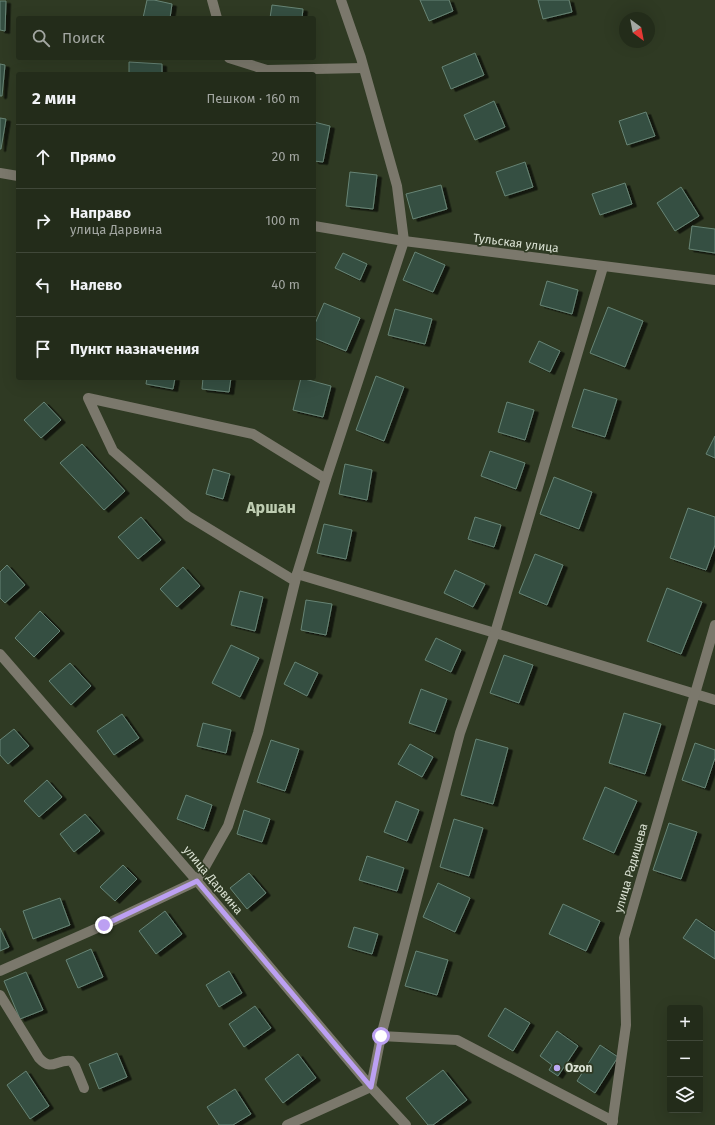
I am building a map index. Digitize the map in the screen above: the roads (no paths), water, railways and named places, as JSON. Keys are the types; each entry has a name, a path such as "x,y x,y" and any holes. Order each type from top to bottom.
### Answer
{"street":[{"path":"212,0 216,16"},
{"path":"0,971 104,925 197,881 228,826 258,733 296,577 326,479 404,241 397,186 363,68 341,0"},
{"path":"235,60 267,70 363,68"},
{"path":"0,173 16,176"},
{"name":"Тульская улица","path":"316,226 404,241 715,280"},
{"path":"287,1125 371,1087 381,1036 460,733 495,632 603,267"},
{"path":"326,479 253,434 88,398 113,451 188,516 296,577 495,632 715,700"},
{"name":"улица Радищева","path":"612,1123 626,1025 624,938 715,625"},
{"name":"улица Дарвина","path":"0,654 197,881 371,1087 406,1125"},
{"path":"0,995 44,1064 50,1065 66,1060 71,1061 75,1066 84,1088"},
{"path":"381,1036 457,1040 612,1123"}],"place":[{"name":"Ozon","path":"557,1068"}],"district":[{"name":"Аршан","path":"271,507"}]}
